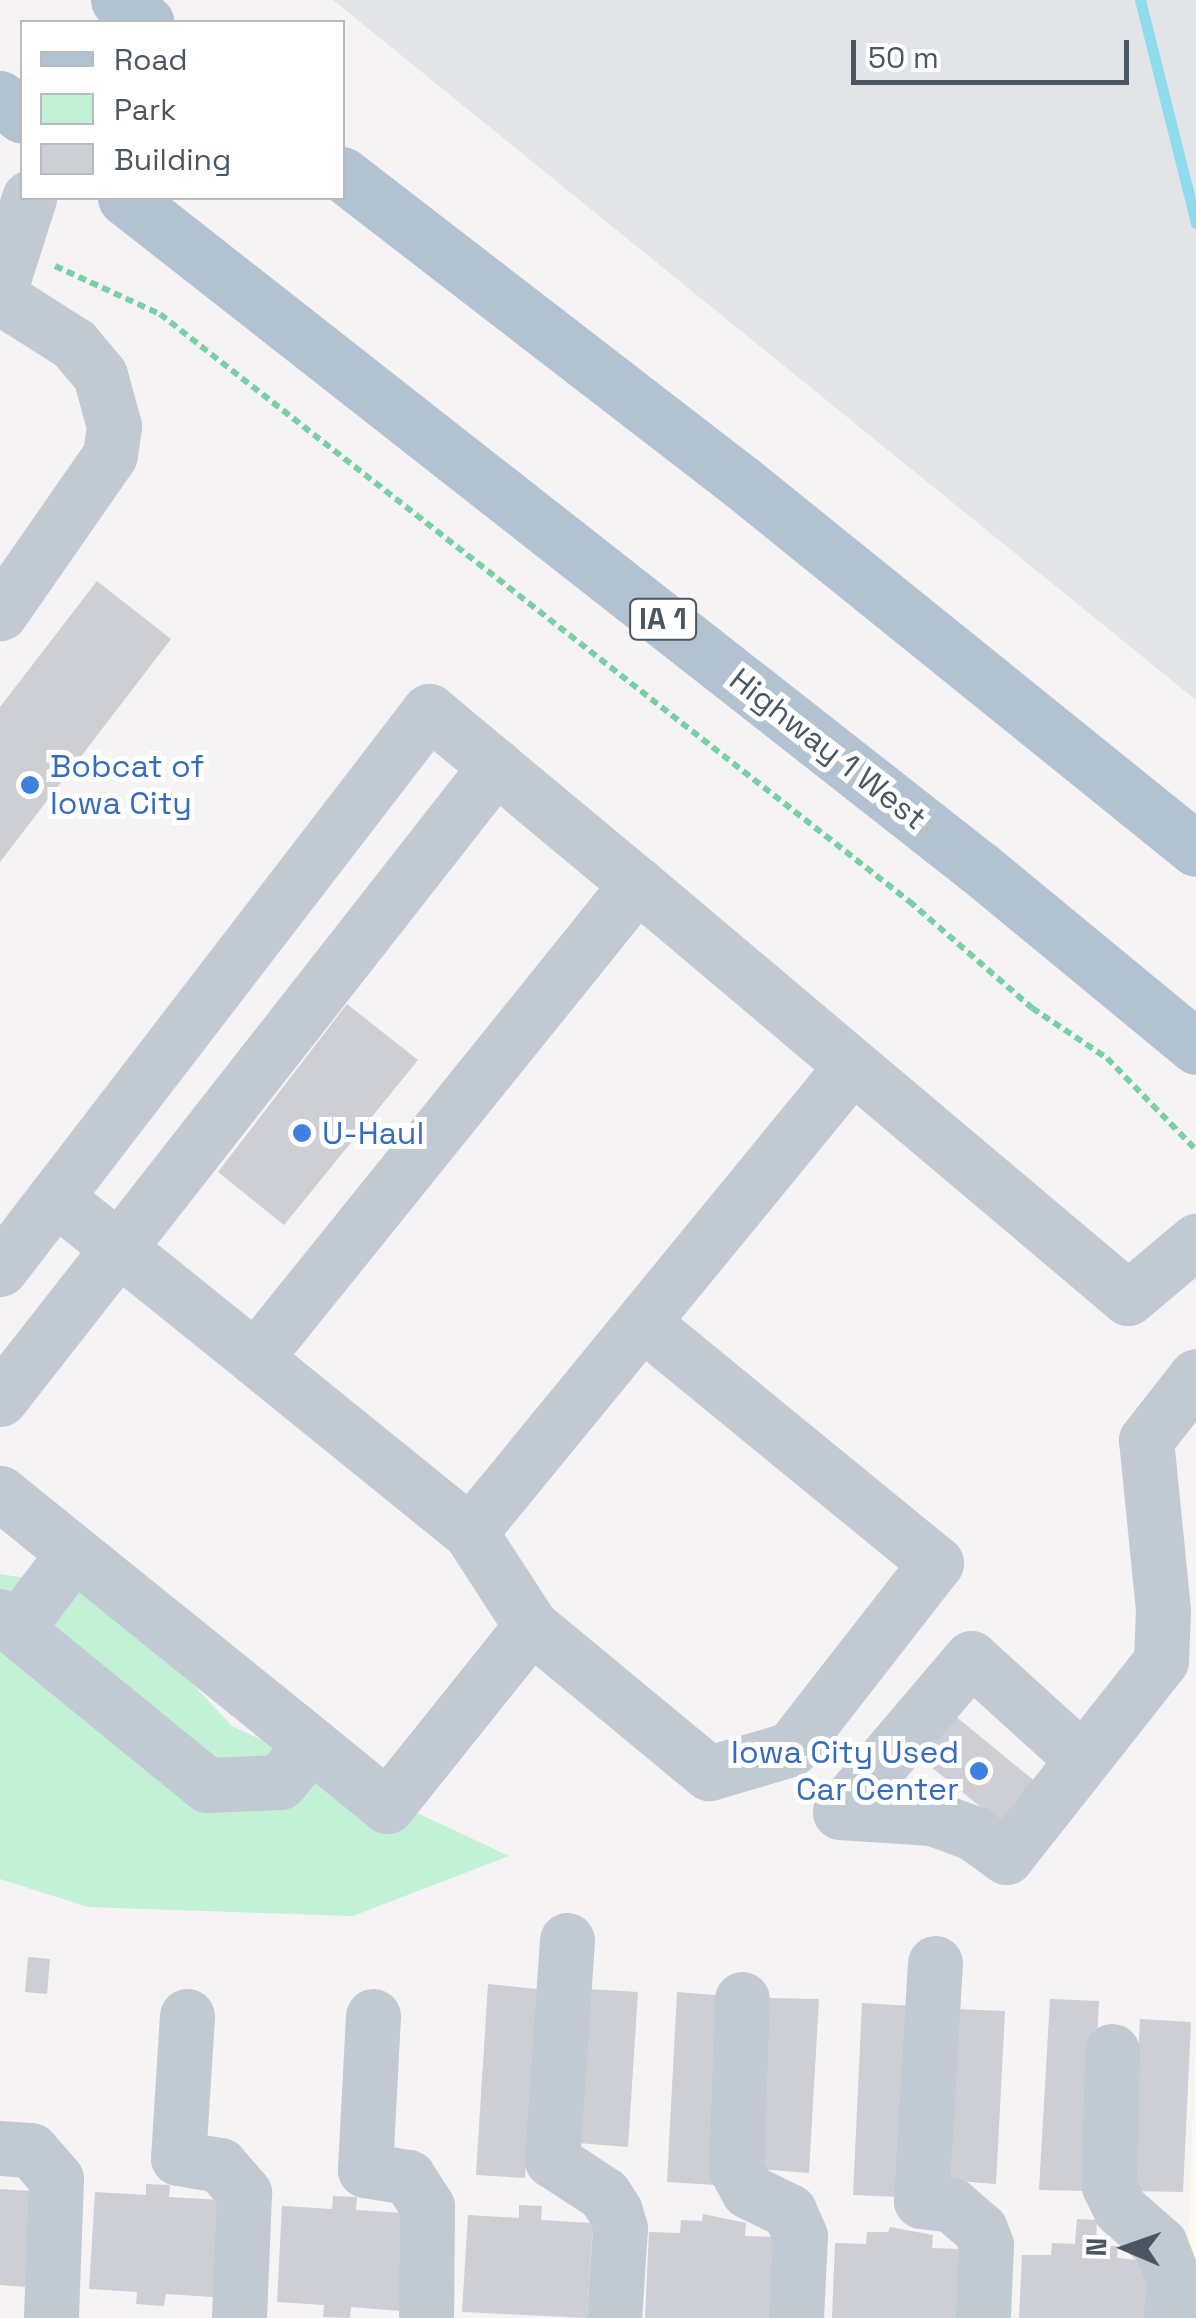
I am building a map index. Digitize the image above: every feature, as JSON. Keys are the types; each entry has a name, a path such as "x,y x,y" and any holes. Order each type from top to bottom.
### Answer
{"main road":[{"path":"0,98 20,114"},
{"path":"345,176 740,481 1196,849"},
{"name":"Highway 1 West","path":"129,200 978,867 1196,1047"}],"lane":[{"path":"0,297 74,344 100,375 114,426 110,455 0,613"},
{"path":"0,1269 429,711 1128,1298 1196,1240"},
{"path":"0,1400 123,1249 496,766"},
{"path":"255,1358 637,884"},
{"path":"210,996 276,1050"},
{"path":"470,1532 851,1066"},
{"path":"55,1198 470,1532 532,1626 709,1773 791,1749 936,1562 642,1322"},
{"path":"1080,1758 1161,1661 1164,1610 1146,1440 1196,1376"},
{"path":"0,1493 387,1806 532,1626"},
{"path":"74,1554 8,1623 208,1785 280,1782 311,1744"},
{"path":"567,1940 552,2160 604,2194 615,2211 614,2318"},
{"path":"935,1962 921,2202 952,2205 980,2228 986,2245 982,2318"},
{"path":"742,1999 736,2170 748,2191 789,2211 800,2236 796,2318"},
{"path":"187,2016 178,2158 220,2165 244,2193 239,2318"},
{"path":"373,2016 365,2170 408,2178 427,2206 432,2228 426,2318"},
{"path":"1112,2051 1109,2186 1120,2209 1160,2244 1174,2280 1172,2318"},
{"path":"0,2148 32,2150 56,2179 51,2318"}],"path":[{"path":"15,242 88,286 160,314 909,900 1032,1008 1107,1058 1196,1150"}],"shaded area":[{"path":"333,0 1196,0 1196,700"},
{"path":"1196,2039 1196,2318 1185,2318"}],"green space":[{"path":"0,1574 82,1587 155,1644 232,1726 509,1856 353,1916 88,1907 0,1879"}],"building":[{"name":"Bobcat of Iowa City","path":"97,581 171,639 0,862 0,707"},
{"name":"U-Haul","path":"347,1004 418,1060 284,1225 218,1172"},
{"name":"Iowa City Used Car Center","path":"954,1715 1037,1783 1003,1825 920,1758"},
{"path":"28,1957 50,1959 47,1994 25,1992"},
{"path":"488,1984 537,1989 525,2178 476,2175"},
{"path":"587,1989 638,1992 628,2147 578,2143"},
{"path":"677,1992 726,1996 715,2185 667,2182"},
{"path":"768,1998 819,1999 809,2173 759,2169"},
{"path":"1050,1999 1099,2001 1089,2191 1039,2190"},
{"path":"862,2003 912,2006 902,2197 853,2195"},
{"path":"955,2009 1005,2011 996,2184 947,2180"},
{"path":"1140,2019 1191,2022 1183,2192 1131,2191"},
{"path":"146,2184 170,2185 169,2197 219,2200 213,2297 166,2294 164,2306 136,2304 137,2292 89,2289 95,2192 146,2195"},
{"path":"0,2189 32,2191 26,2287 0,2285"},
{"path":"333,2196 357,2197 356,2210 405,2213 400,2311 351,2307 350,2318 323,2317 324,2305 277,2302 282,2206 332,2209"},
{"path":"519,2205 542,2206 541,2220 593,2223 587,2318 462,2312 468,2215 519,2218"},
{"path":"703,2214 746,2223 745,2236 776,2237 772,2318 645,2318 649,2232 680,2233 681,2220 702,2221"},
{"path":"1077,2219 1097,2220 1096,2246 1118,2246 1117,2258 1149,2261 1146,2318 1019,2318 1022,2255 1051,2255 1052,2243 1075,2244"},
{"path":"890,2227 933,2235 932,2248 962,2249 959,2318 832,2318 835,2243 866,2244 867,2232 888,2232"}],"waterway":[{"path":"1140,0 1196,223"}],"place":[{"name":"Bobcat of Iowa City","path":"30,785"},
{"name":"U-Haul","path":"302,1133"},
{"name":"Iowa City Used Car Center","path":"979,1771"}]}
